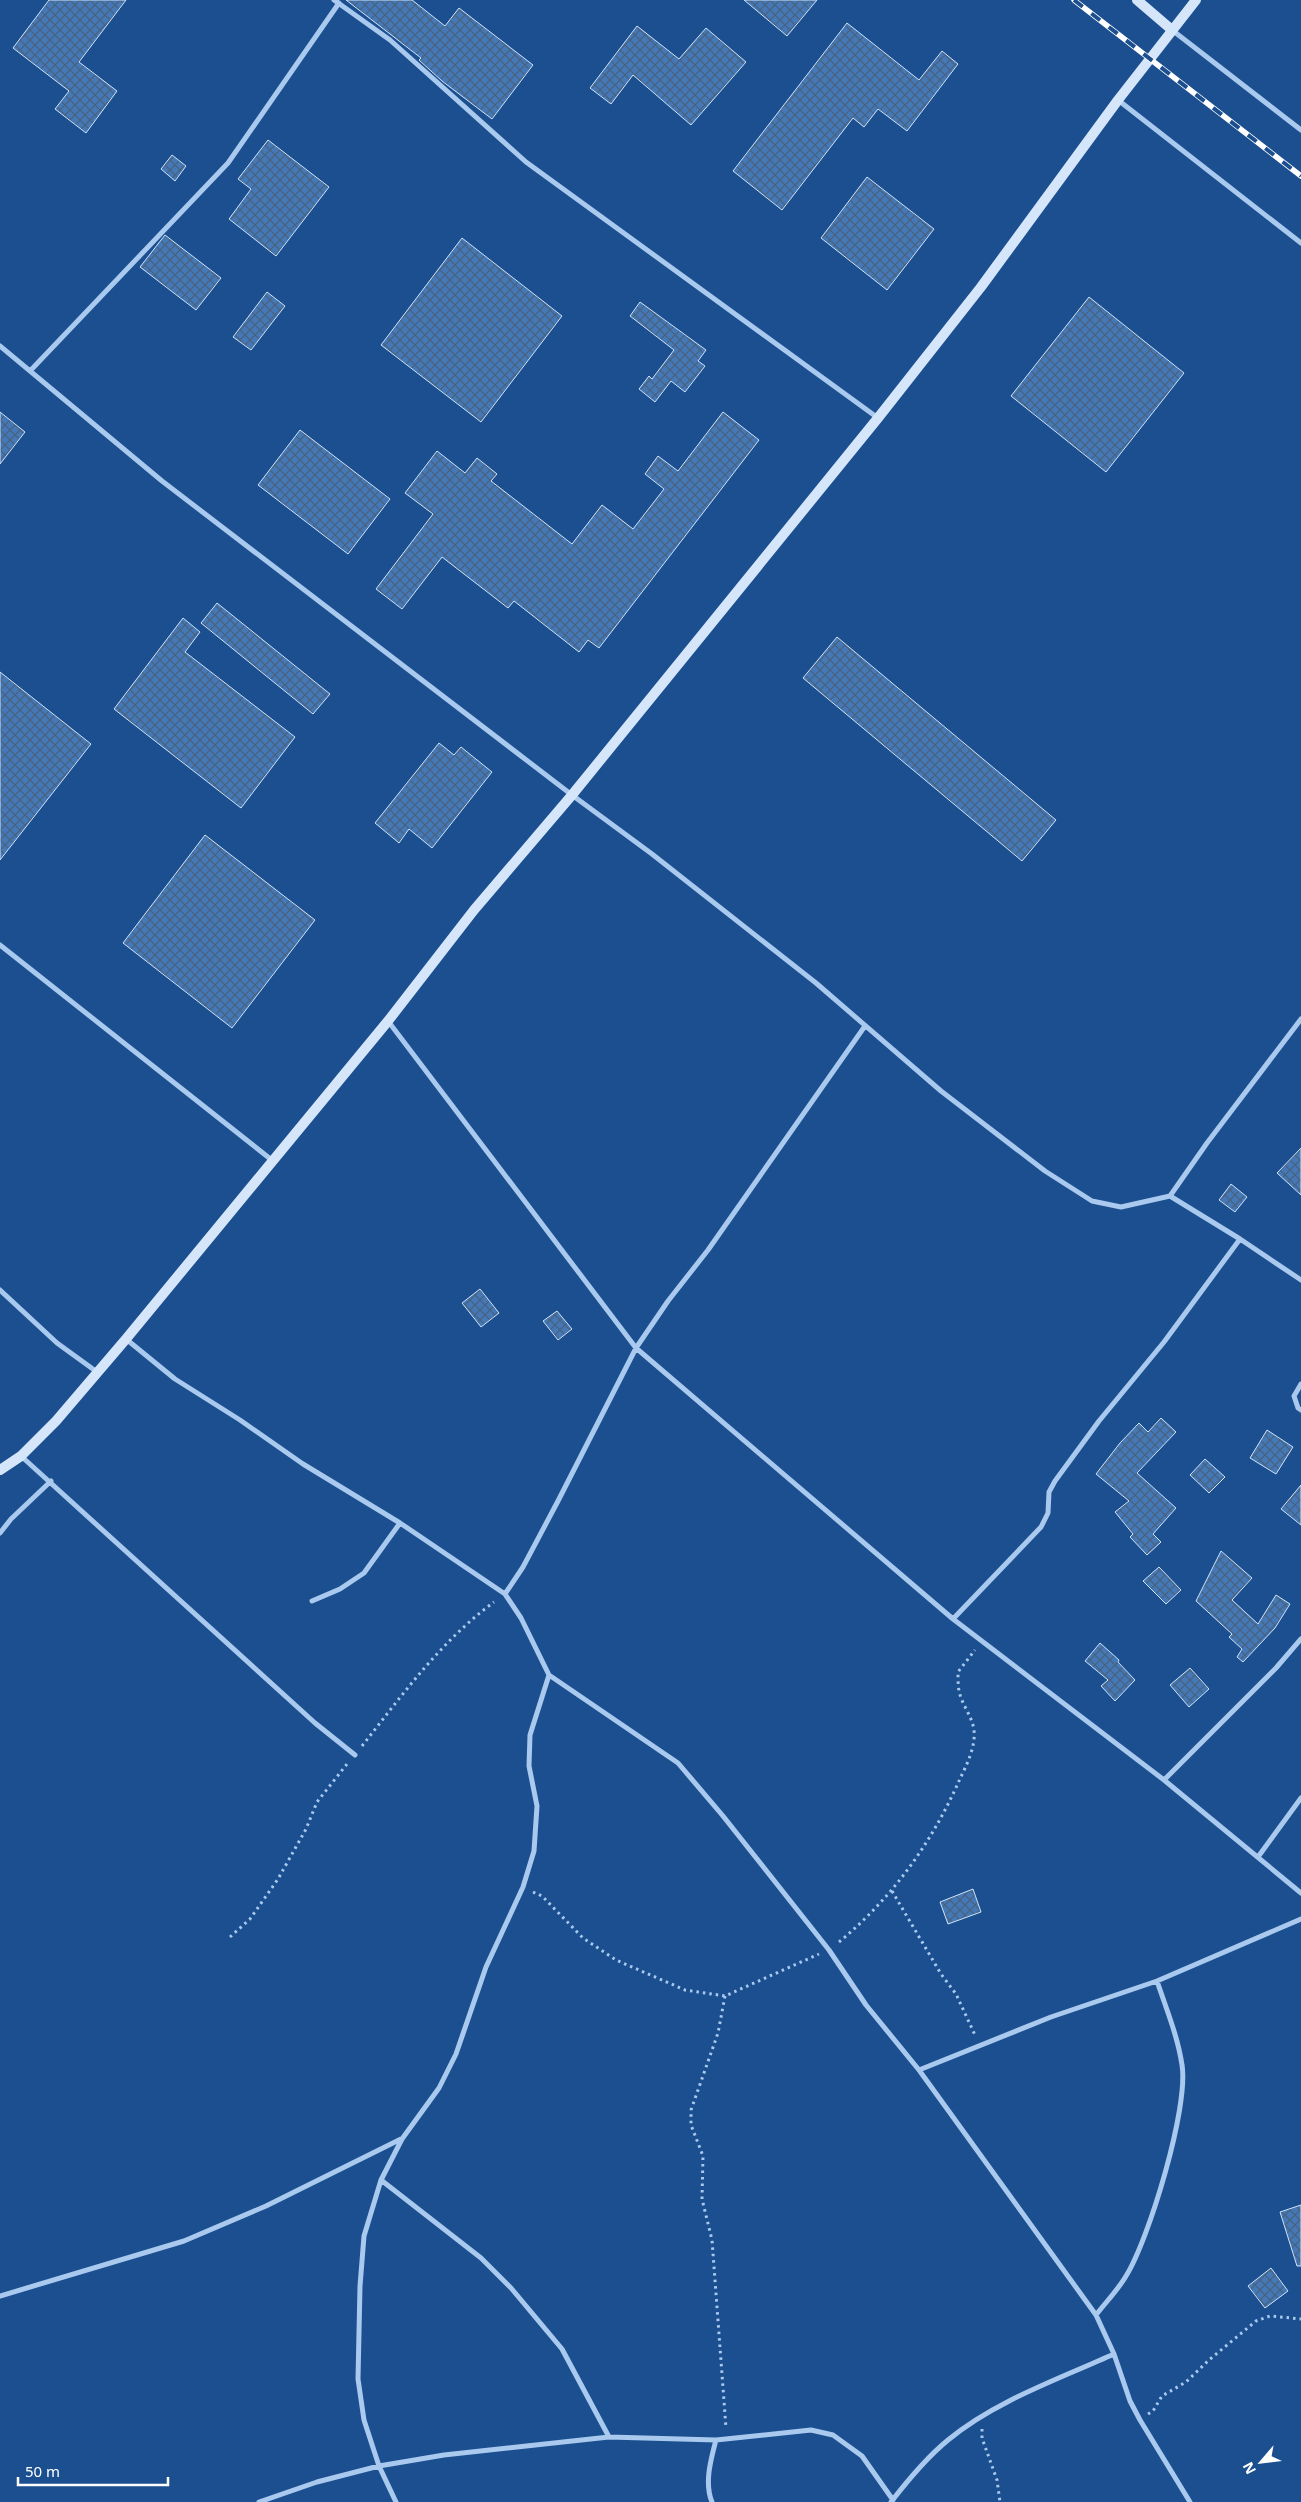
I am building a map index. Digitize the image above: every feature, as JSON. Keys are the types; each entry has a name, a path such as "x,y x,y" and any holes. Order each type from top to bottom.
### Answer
{"street":[{"path":"1136,0 1301,130"},
{"path":"0,1470 21,1456 56,1421 126,1340 388,1021 474,910 572,795 878,418 981,287 1118,100 1196,0"},
{"path":"30,371 228,163 337,2 390,40 526,162 878,418"},
{"path":"1118,100 1301,243"},
{"path":"0,346 162,481 572,795 652,854 816,983 864,1026 991,1130 1045,1171 1092,1201 1121,1208 1170,1196 1207,1143 1301,1019"},
{"path":"0,945 274,1161"},
{"path":"388,1021 636,1348 953,1619 1164,1780 1301,1893"},
{"path":"505,1594 532,1550 636,1348 668,1301 708,1250 864,1026"},
{"path":"1170,1196 1240,1239 1301,1280"},
{"path":"953,1619 1041,1527 1048,1513 1049,1492 1055,1481 1099,1422 1164,1342 1240,1239"},
{"path":"0,1290 57,1343 97,1372"},
{"path":"126,1340 175,1380 240,1420 303,1464 400,1523 505,1594 521,1618 549,1675 678,1763 741,1838 829,1950 866,2005 919,2070 1096,2315 1114,2354 1130,2401 1190,2502"},
{"path":"1301,1384 1294,1396 1298,1408 1301,1410"},
{"path":"21,1456 51,1481 161,1586 244,1657 315,1723 355,1755"},
{"path":"0,1532 51,1481"},
{"path":"312,1601 340,1589 364,1574 400,1523"},
{"path":"1164,1780 1276,1668 1301,1639"},
{"path":"396,2502 379,2466 364,2420 358,2378 360,2286 364,2236 381,2180 402,2139 439,2088 456,2054 486,1967 524,1887 534,1851 536,1806 529,1766 530,1735 549,1675"},
{"path":"1258,1857 1301,1798"},
{"path":"919,2070 979,2045 1158,1981 1301,1919"},
{"path":"1096,2315 1126,2276 1142,2242 1158,2196 1182,2100 1182,2065 1158,1981"},
{"path":"0,2296 184,2241 266,2206 402,2139"},
{"path":"381,2180 480,2258 512,2288 562,2349 609,2437"},
{"path":"259,2502 317,2482 379,2466 444,2455 609,2437 716,2440 811,2430 833,2435 862,2456 892,2501 910,2477 948,2440 984,2416 1114,2354"},
{"path":"712,2502 710,2465 716,2440"}],"path":[{"path":"524,1887 542,1896 583,1938 616,1960 685,1990 725,1996 829,1950 874,1911 892,1891 932,1836 970,1759 974,1731 968,1711 959,1692 958,1672 981,1641"},
{"path":"892,1891 941,1974 956,1994 979,2045"},
{"path":"725,1996 718,2033 691,2110 691,2126 703,2156 702,2199 712,2240 722,2400 727,2439"},
{"path":"1140,2420 1153,2411 1162,2396 1186,2382 1256,2321 1270,2316 1301,2319"},
{"path":"984,2416 982,2438 997,2480 1000,2502"}],"building":[{"path":"49,0 126,0 79,62 117,91 86,133 55,109 69,91 13,48"},
{"path":"346,0 412,0 445,26 459,8 533,65 492,119 442,81 419,60 421,58"},
{"path":"744,0 817,0 787,36"},
{"path":"847,23 919,80 942,51 958,64 907,131 878,109 864,127 853,118 782,210 733,171"},
{"path":"637,26 679,59 706,28 746,62 691,125 633,75 611,104 590,88"},
{"path":"268,140 329,187 276,256 229,219 251,189 238,179"},
{"path":"172,155 186,166 175,181 161,169"},
{"path":"867,177 934,229 887,290 821,238"},
{"path":"165,235 221,278 196,310 140,267"},
{"path":"462,238 562,316 481,422 381,345"},
{"path":"267,292 285,306 251,350 233,337"},
{"path":"1089,297 1184,373 1106,472 1011,396"},
{"path":"640,302 706,350 698,361 705,366 685,392 671,381 655,402 639,389 649,376 652,379 674,350 630,316"},
{"path":"0,412 25,432 0,464"},
{"path":"723,412 759,440 599,648 588,640 579,652 514,601 508,608 442,557 402,609 376,589 433,514 405,493 437,451 465,473 477,458 497,474 491,481 572,544 602,505 633,529 664,489 645,474 658,456 678,471"},
{"path":"300,430 390,499 348,554 258,485"},
{"path":"217,603 330,694 313,714 201,623"},
{"path":"183,618 200,632 185,652 295,737 241,808 114,709"},
{"path":"837,637 1056,820 1022,861 803,678"},
{"path":"0,672 91,744 0,860"},
{"path":"439,743 454,755 461,747 492,772 432,848 409,829 399,843 375,823"},
{"path":"205,835 315,920 232,1028 123,943"},
{"path":"1301,1148 1301,1195 1277,1173"},
{"path":"1231,1184 1247,1197 1235,1212 1219,1200"},
{"path":"480,1289 499,1313 481,1327 462,1303"},
{"path":"557,1311 572,1329 558,1340 543,1321"},
{"path":"1161,1418 1176,1432 1137,1473 1176,1508 1153,1534 1161,1542 1147,1555 1130,1537 1133,1534 1115,1512 1129,1501 1096,1474 1120,1443 1139,1423 1148,1432"},
{"path":"1267,1430 1293,1447 1276,1474 1250,1458"},
{"path":"1205,1459 1225,1477 1209,1493 1190,1475"},
{"path":"1301,1485 1301,1525 1281,1509"},
{"path":"1221,1551 1252,1578 1232,1600 1258,1624 1276,1595 1290,1604 1275,1628 1243,1662 1237,1657 1242,1649 1229,1637 1232,1634 1196,1601"},
{"path":"1159,1567 1181,1590 1166,1604 1143,1581"},
{"path":"1100,1643 1119,1660 1118,1662 1135,1680 1115,1701 1101,1686 1108,1680 1085,1661"},
{"path":"1190,1668 1209,1689 1189,1707 1170,1685"},
{"path":"973,1889 981,1912 948,1924 940,1902"},
{"path":"1301,2205 1301,2266 1297,2266 1280,2212"},
{"path":"1271,2268 1288,2291 1265,2308 1248,2286"}],"railway":[{"path":"1074,0 1301,176"}]}
